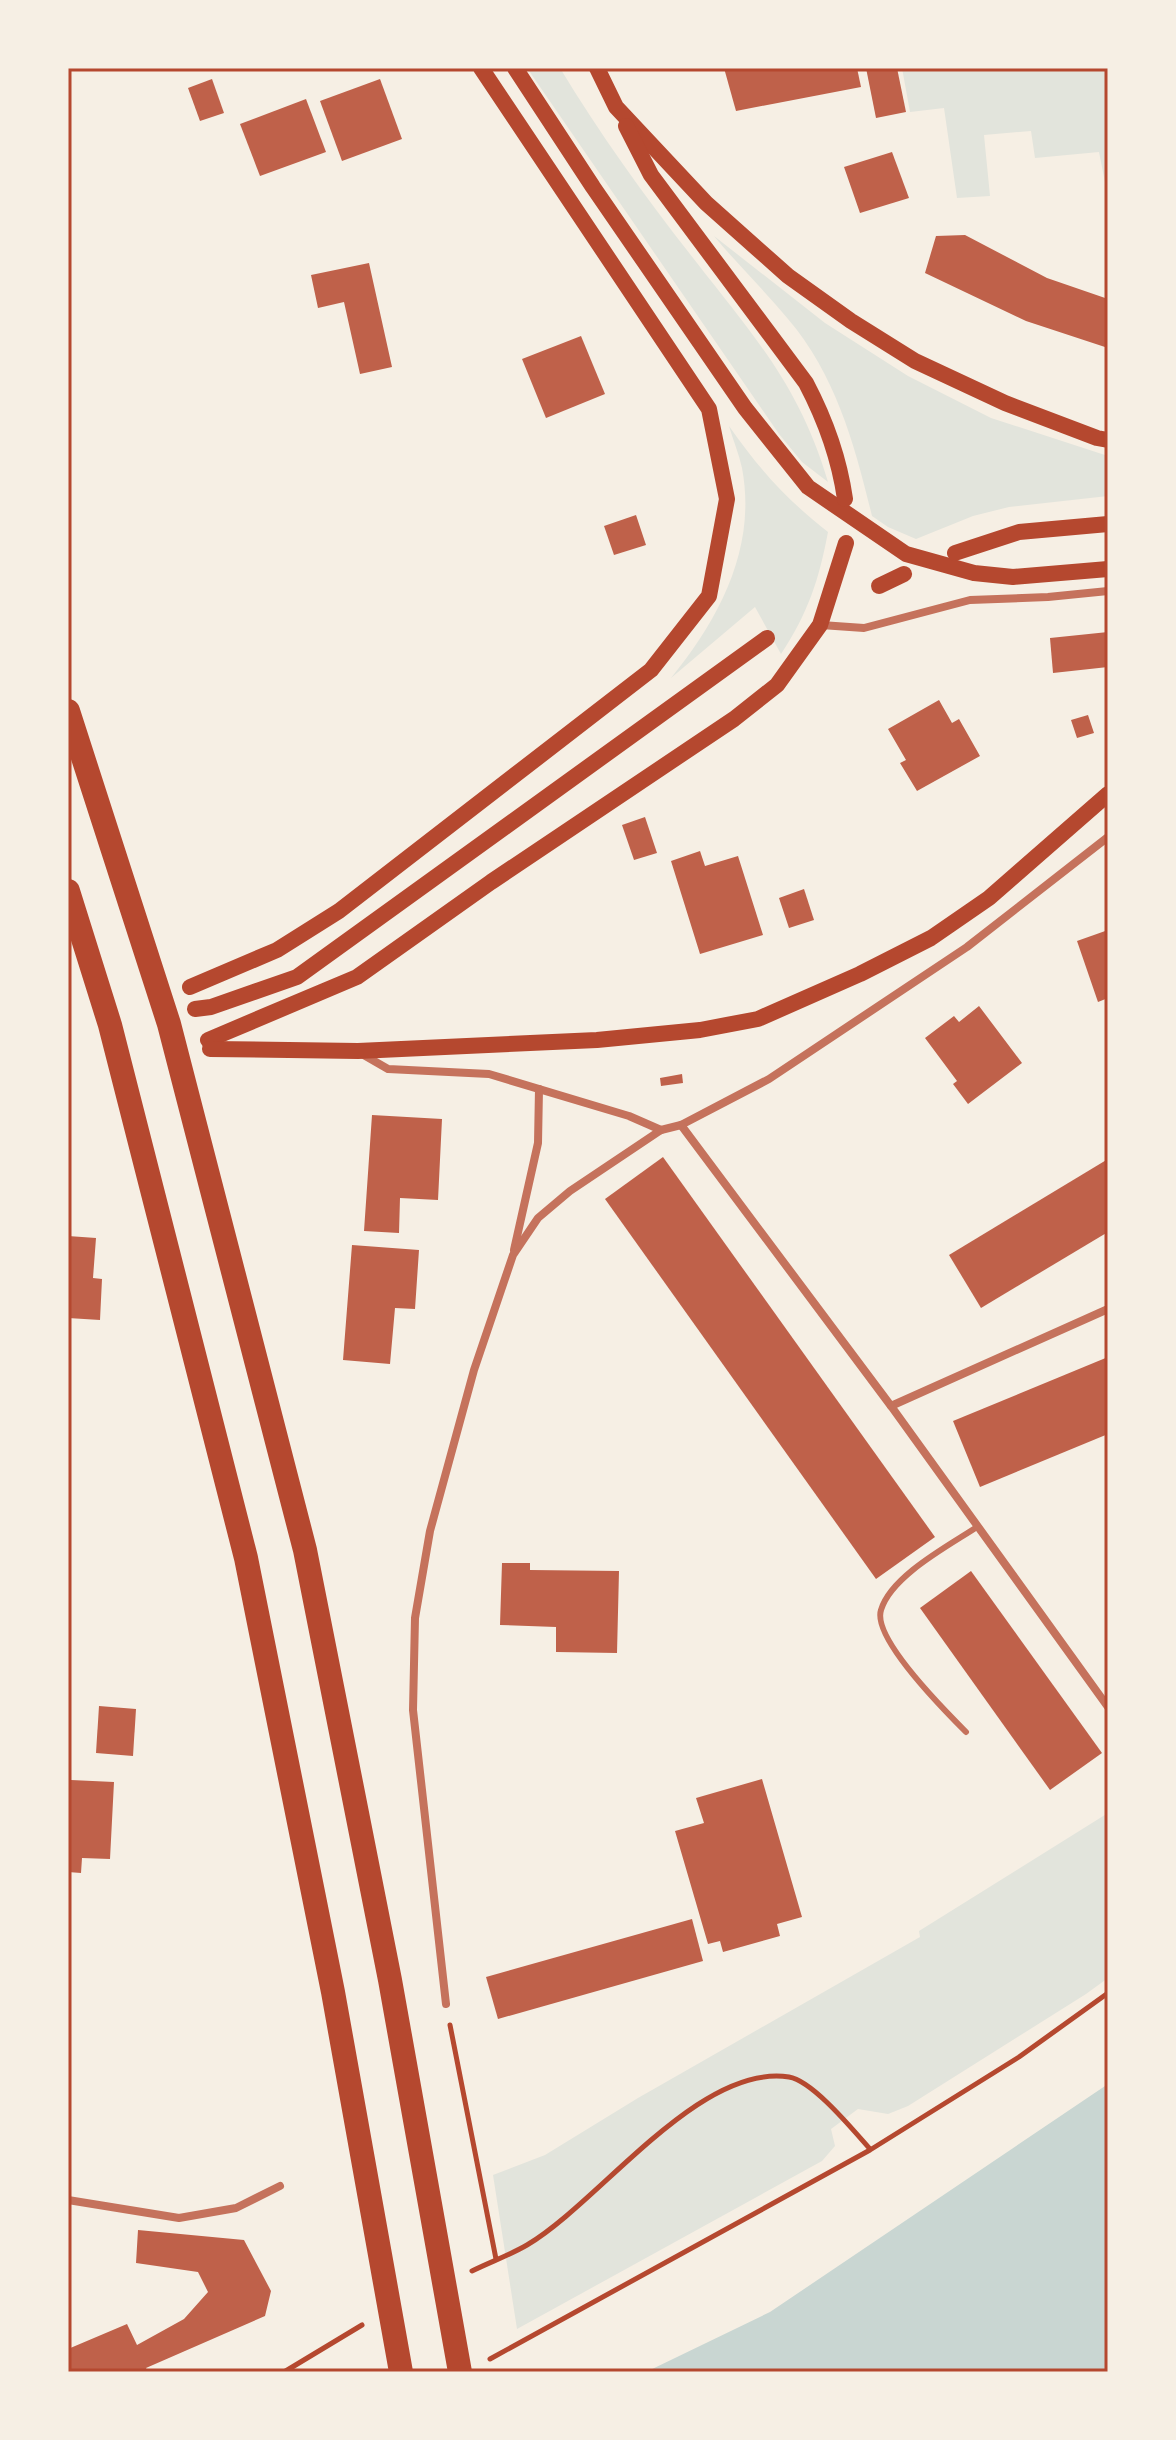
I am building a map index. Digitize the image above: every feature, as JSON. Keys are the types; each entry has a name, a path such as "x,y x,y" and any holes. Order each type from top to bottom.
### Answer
{"highway":[{"path":"68,711 169,1024 305,1550 470,2368"},
{"path":"68,891 110,1025 246,1558 333,1992 401,2372"}],"main road":[{"path":"190,987 277,950 339,911 651,670 709,596 727,499 709,409 481,68"},
{"path":"515,68 745,408 808,487 906,554 974,573 1013,577 1108,569"},
{"path":"597,68 651,175 806,383 824,417 836,453 845,499"},
{"path":"616,107 706,203 788,276 851,321 915,361 992,397 1108,440"},
{"path":"955,553 1019,532 1108,524"},
{"path":"846,543 820,625 777,685 734,719 491,882 357,977 209,1044 358,1051 597,1040 700,1030 758,1019 860,974 931,938 989,898 1108,794"},
{"path":"879,586 904,574"},
{"path":"195,1009 211,1007 297,977 767,638"}],"street":[{"path":"820,625 864,628 970,600 1108,591"},
{"path":"513,1255 538,1218 570,1191 661,1130 681,1125 769,1079 967,947 1108,837"},
{"path":"1096,848 1108,847"},
{"path":"358,1051 388,1069 489,1074 629,1116 661,1130"},
{"path":"446,2004 413,1710 415,1618 430,1531 474,1370 513,1255 538,1143 539,1089"},
{"path":"681,1125 891,1406 1108,1707"},
{"path":"891,1406 1108,1309"},
{"path":"68,2200 179,2218 236,2208 280,2186"}],"lane":[{"path":"966,1732 921,1687 881,1627 879,1613 885,1600 905,1577 977,1527"}],"path":[{"path":"470,2368 870,2150 1019,2057 1108,1993"},
{"path":"446,2004 496,2259"},
{"path":"469,2273 528,2244 601,2188 658,2133 713,2095 761,2076 792,2077 804,2085 841,2116 870,2150"},
{"path":"284,2372 373,2320"}],"shaded area":[{"path":"527,68 560,68 643,192 774,365 804,418 828,482 802,462 779,434"},
{"path":"902,68 1108,68 1108,182 1105,182 1099,152 1035,158 1031,131 984,135 990,196 957,198 944,108 910,112"},
{"path":"714,236 825,323 908,376 991,418 1108,456 1108,496 1009,507 973,516 916,539 888,527 872,516 842,412 819,364 788,319"},
{"path":"729,426 774,483 828,532 825,549 805,610 781,654 755,607 671,678 719,606 739,553 745,497 742,468"},
{"path":"1108,1813 1108,1978 908,2106 888,2114 858,2109 831,2129 835,2146 822,2161 517,2329 493,2175 545,2155 638,2098 920,1937 919,1931"},
{"path":"1108,2084 1108,2372 646,2372 770,2312"}],"building":[{"path":"724,68 857,68 861,87 736,111"},
{"path":"866,68 897,68 906,112 876,118"},
{"path":"212,79 224,113 200,121 188,88"},
{"path":"380,79 402,139 342,161 320,101"},
{"path":"306,99 326,152 260,176 240,124"},
{"path":"892,152 909,198 860,213 844,167"},
{"path":"965,235 1047,278 1108,299 1108,348 1026,321 925,273 936,236"},
{"path":"369,263 392,367 360,374 344,302 318,308 311,275"},
{"path":"581,336 605,394 546,418 522,359"},
{"path":"636,515 646,545 614,555 604,526"},
{"path":"1108,632 1108,667 1053,673 1050,638"},
{"path":"939,700 952,723 959,719 980,756 917,791 900,763 906,760 888,729"},
{"path":"1088,715 1094,733 1077,738 1071,720"},
{"path":"645,817 657,853 634,860 622,825"},
{"path":"700,851 705,866 738,856 763,935 700,954 671,861"},
{"path":"804,889 814,920 789,928 779,898"},
{"path":"1108,930 1108,998 1098,1002 1077,941"},
{"path":"979,1006 1022,1063 968,1104 953,1084 957,1081 925,1038 954,1016 959,1022"},
{"path":"682,1074 683,1083 661,1086 660,1078"},
{"path":"372,1115 442,1119 438,1200 400,1198 399,1233 364,1231"},
{"path":"663,1157 935,1537 876,1579 605,1199"},
{"path":"1108,1159 1108,1232 981,1308 949,1255"},
{"path":"68,1236 96,1238 93,1278 102,1279 100,1320 68,1318"},
{"path":"352,1245 419,1250 415,1309 395,1308 390,1364 343,1360"},
{"path":"1108,1357 1108,1434 980,1487 953,1421"},
{"path":"502,1563 530,1563 530,1570 619,1571 617,1653 556,1652 556,1627 500,1625"},
{"path":"971,1571 1102,1753 1050,1790 920,1608"},
{"path":"99,1706 136,1709 133,1756 96,1753"},
{"path":"762,1779 802,1917 777,1924 780,1936 723,1952 720,1941 708,1944 675,1831 704,1823 696,1798"},
{"path":"71,1780 114,1782 110,1859 82,1858 81,1873 68,1872"},
{"path":"692,1919 703,1961 498,2019 486,1977"},
{"path":"138,2230 244,2240 271,2291 265,2316 146,2368 148,2372 68,2372 68,2349 127,2324 137,2345 184,2319 208,2292 198,2272 136,2263"}]}
